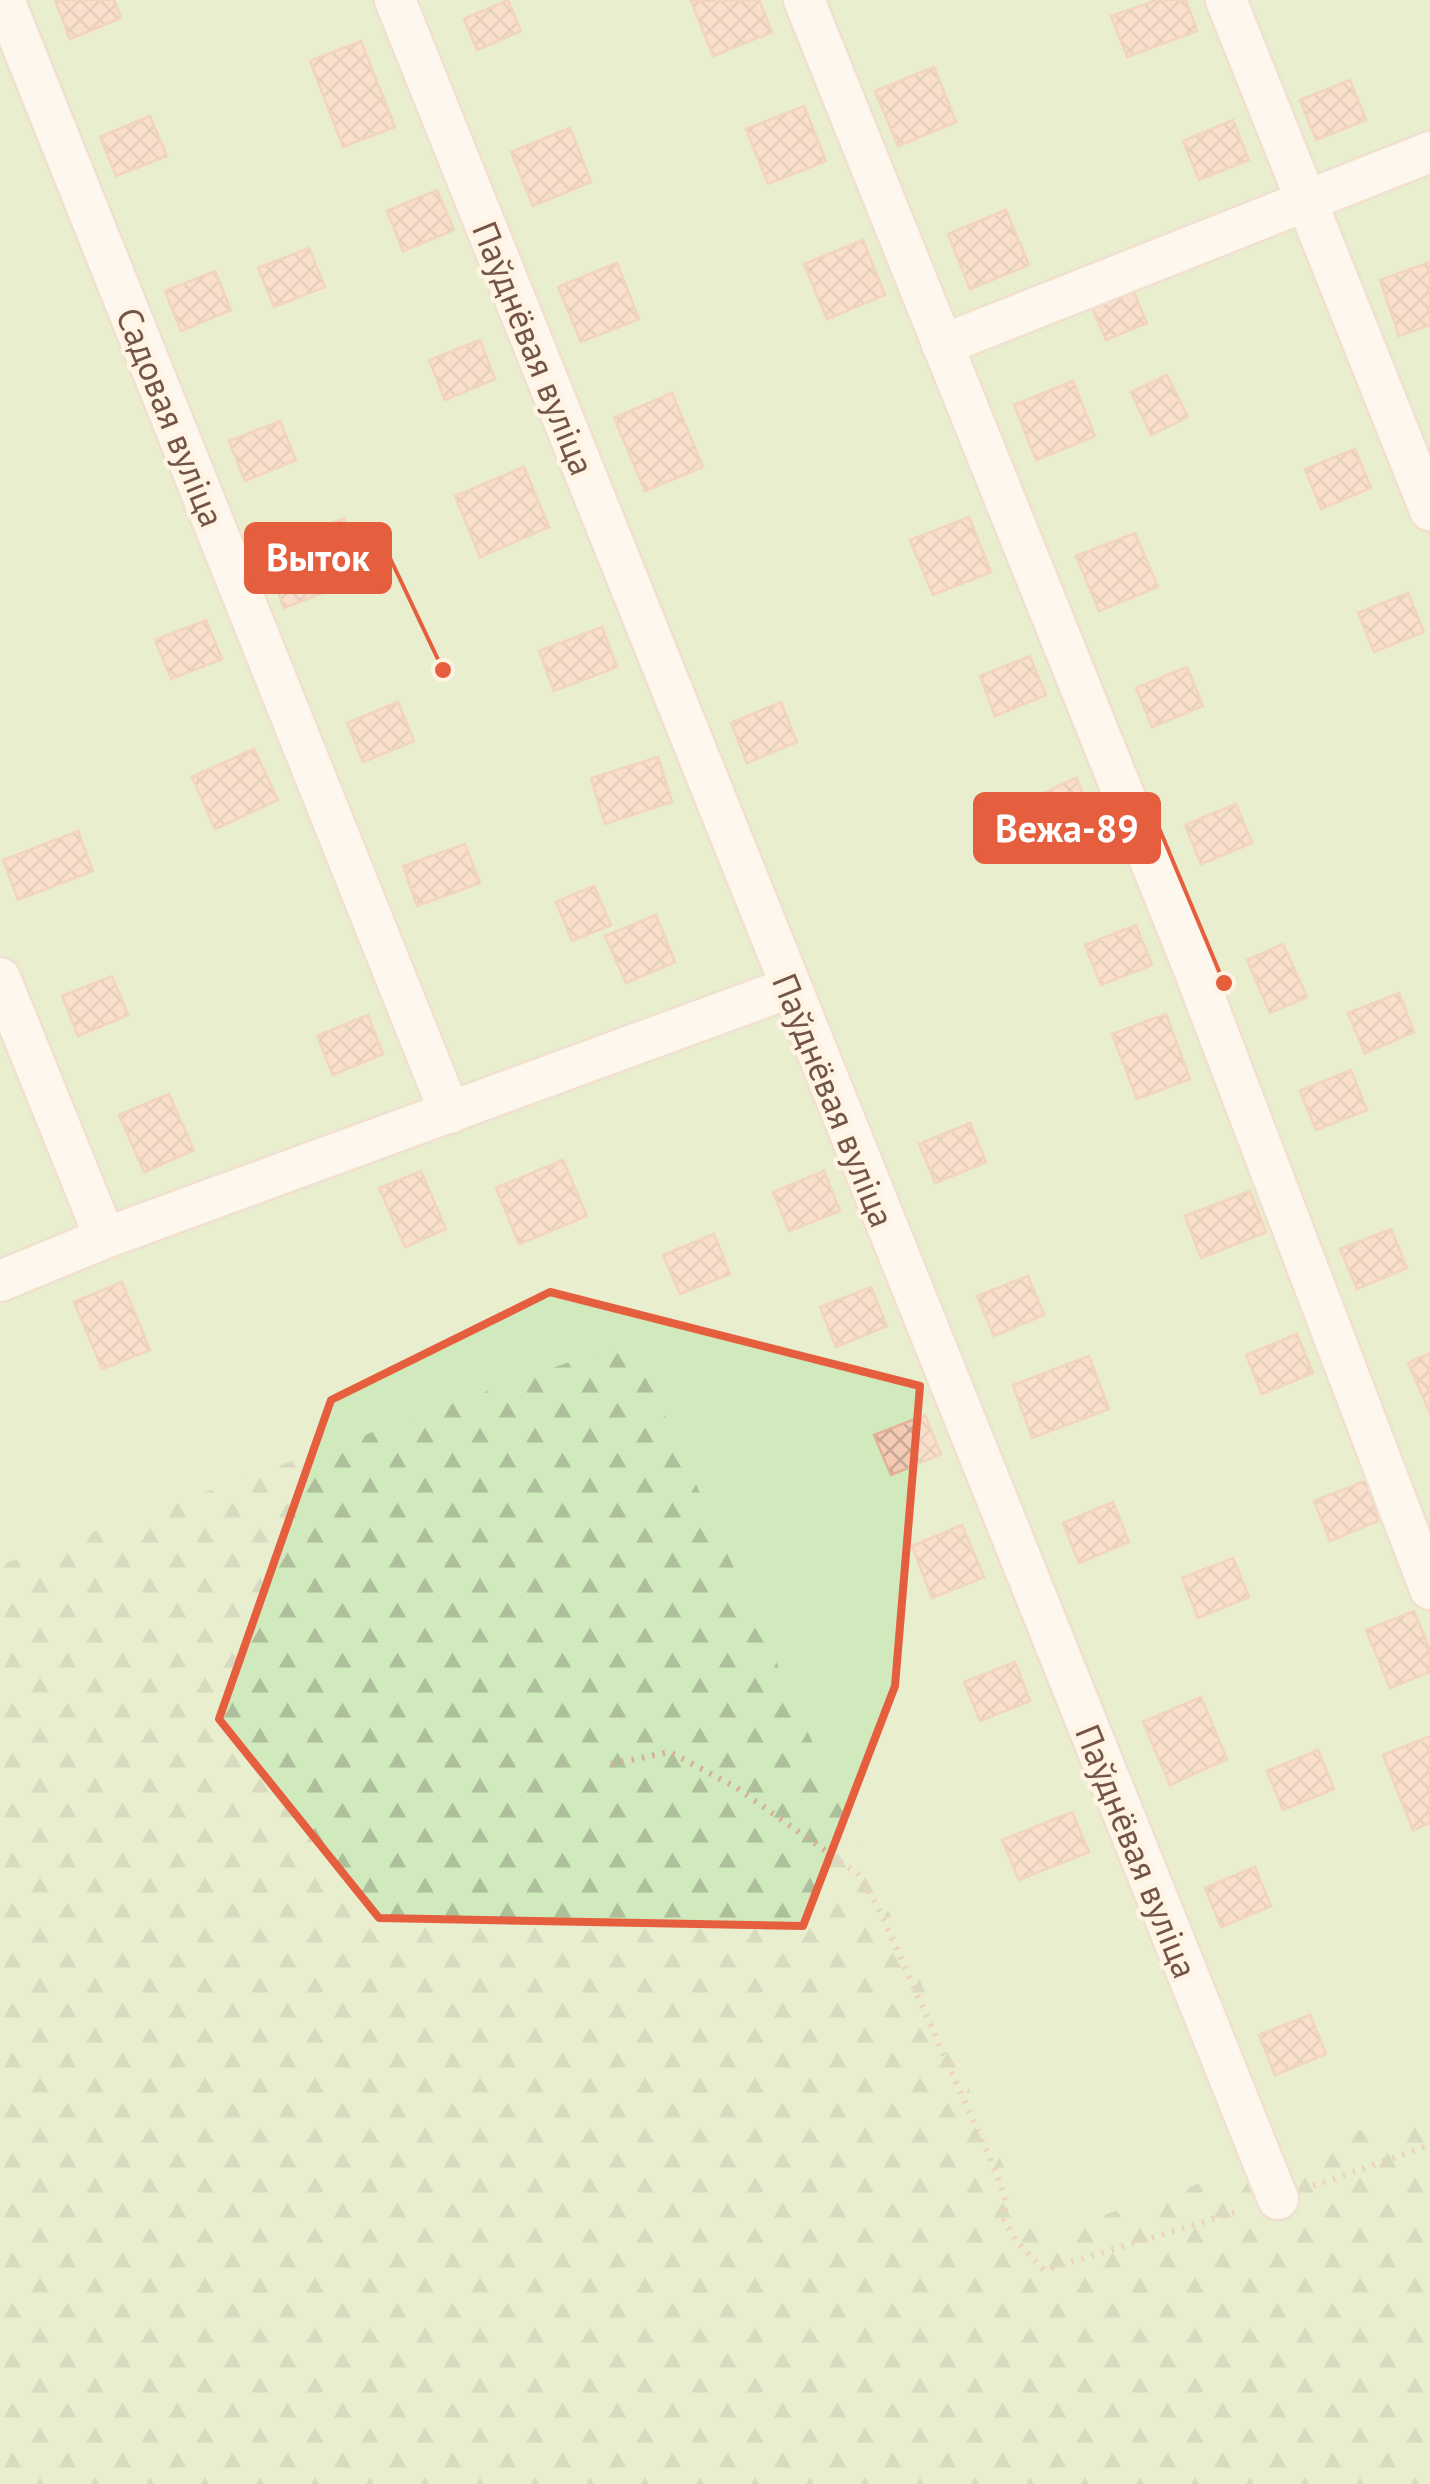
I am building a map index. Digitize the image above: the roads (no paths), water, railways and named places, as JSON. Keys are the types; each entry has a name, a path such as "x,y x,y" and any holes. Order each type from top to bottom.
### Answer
{"street":[{"name":"Садовая вуліца","path":"4,0 450,1112"},
{"name":"Паўднёвая вуліца","path":"395,0 1278,2199"},
{"path":"804,0 1193,968 1430,1589"},
{"path":"1226,0 1430,510"},
{"path":"942,344 1430,152"},
{"path":"0,978 106,1238"},
{"path":"0,1282 106,1238 789,988"}],"place":[{"name":"Выток","path":"443,670"},
{"name":"Вежа-89","path":"1224,983"}]}
